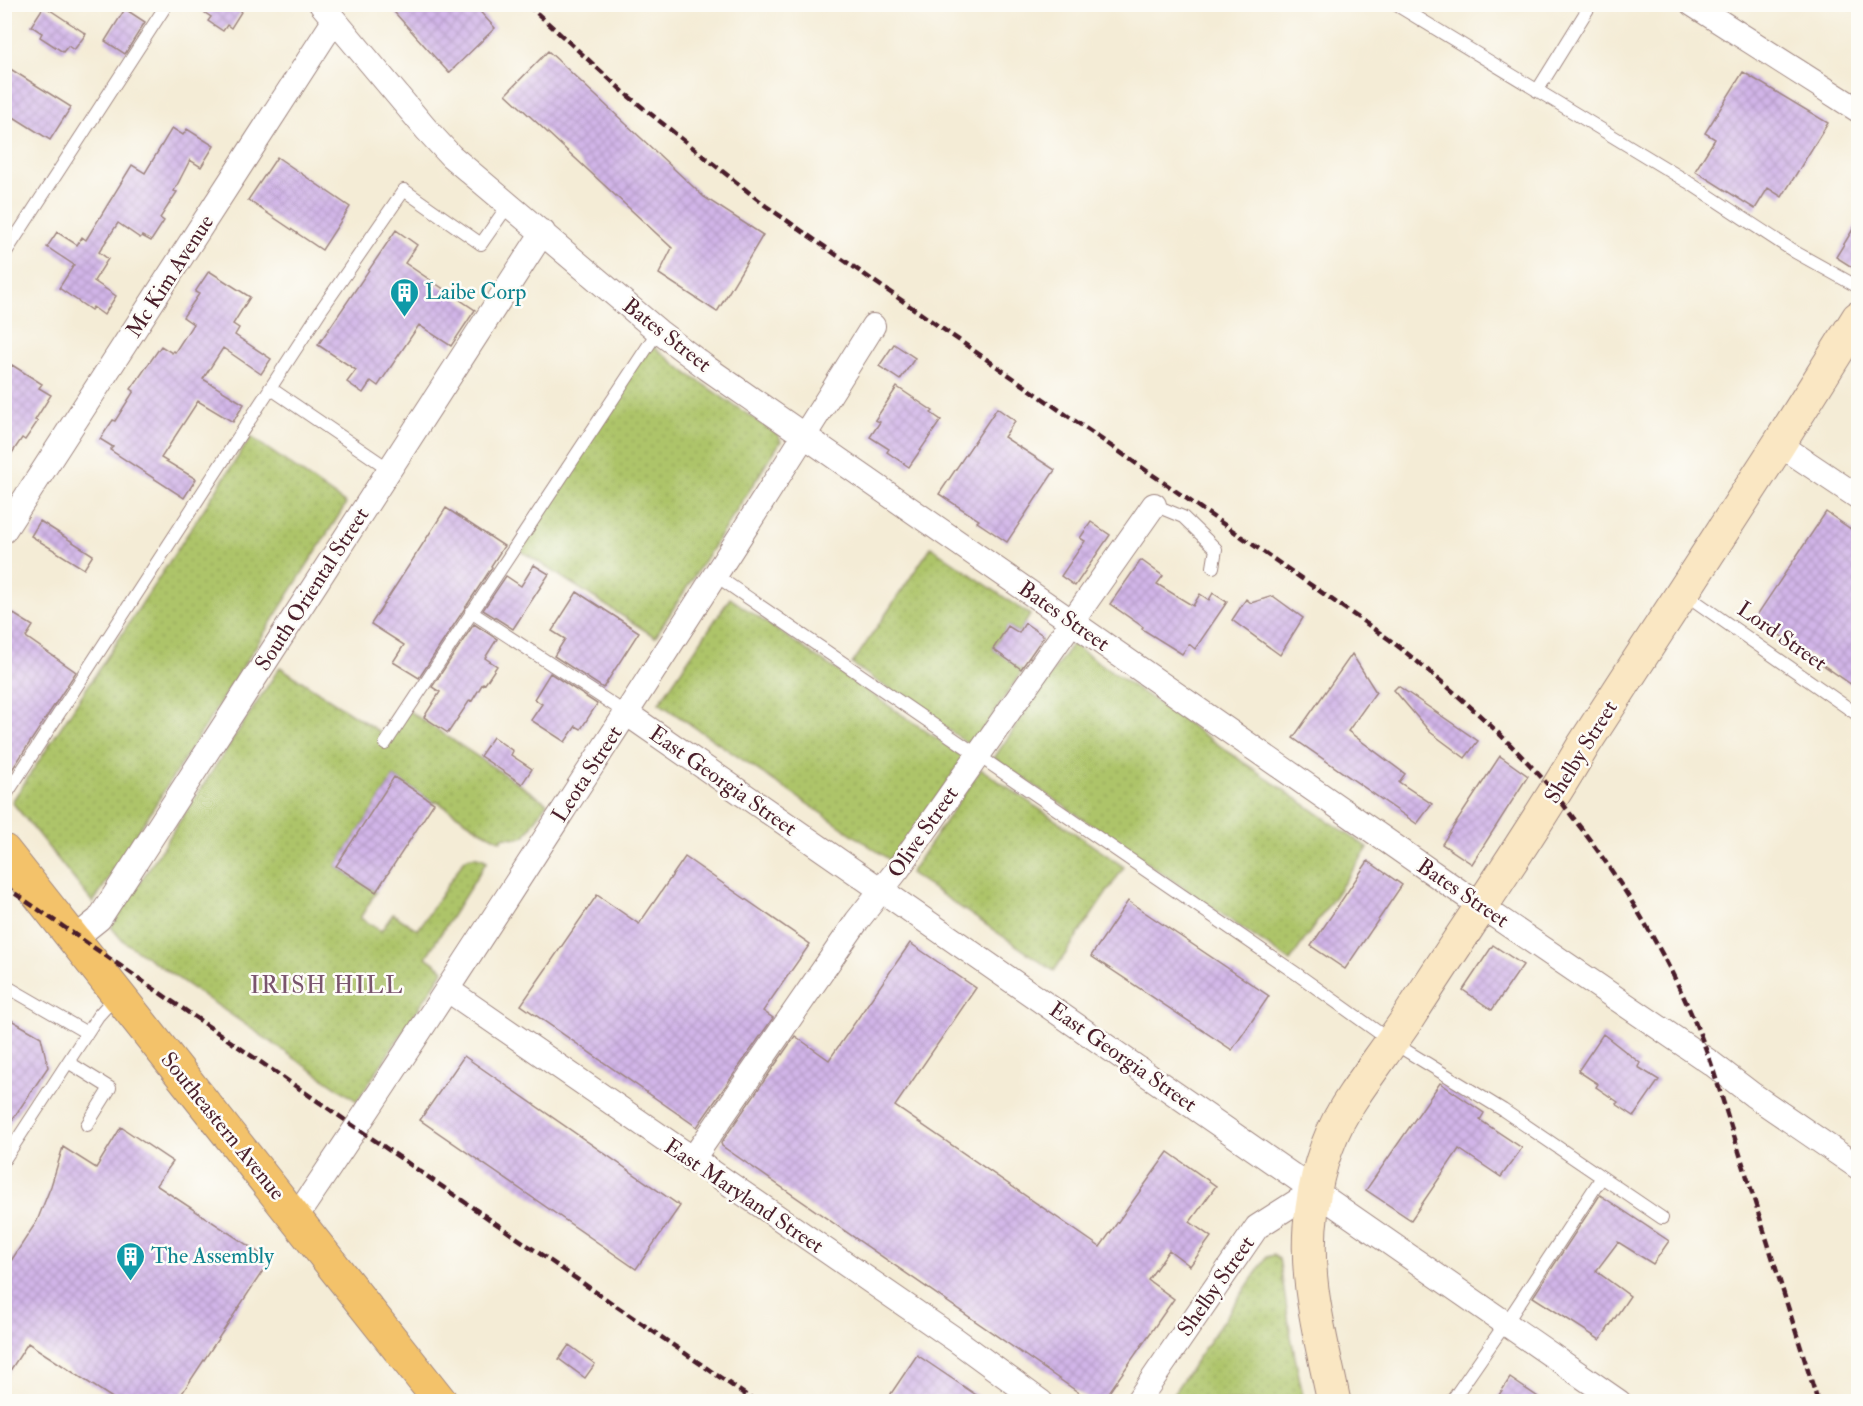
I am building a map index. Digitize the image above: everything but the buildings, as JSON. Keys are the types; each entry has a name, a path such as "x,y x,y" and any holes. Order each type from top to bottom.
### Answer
{"main road":[{"name":"Shelby Street","path":"1334,1401 1312,1288 1309,1232 1315,1190 1327,1148 1341,1116 1482,906 1682,592 1854,330"},
{"name":"Southeastern Avenue","path":"9,867 74,939 441,1401"}],"street":[{"path":"1692,4 1858,110"},
{"name":"Bates Street","path":"328,13 438,143 658,331 707,368 1858,1167"},
{"name":"Mc Kim Avenue","path":"4,531 328,13"},
{"name":"South Oriental Street","path":"74,939 99,919 543,232"},
{"name":"Leota Street","path":"296,1217 447,990 873,326"},
{"path":"1779,444 1858,497"},
{"name":"Olive Street","path":"692,1160 850,930 882,891 1154,505"},
{"name":"East Georgia Street","path":"626,713 1619,1401"},
{"name":"East Maryland Street","path":"447,990 1041,1401"},
{"name":"Shelby Street","path":"1137,1401 1257,1227 1315,1190"}],"lane":[{"path":"4,255 167,4"},
{"path":"1395,4 1688,182 1795,252 1858,286"},
{"path":"1537,91 1591,4"},
{"path":"4,798 323,307 404,190 481,244 509,204"},
{"path":"385,744 658,331"},
{"path":"270,388 389,470"},
{"path":"1154,505 1183,517 1216,549 1213,567"},
{"path":"715,574 1297,974 1392,1042 1503,1110 1662,1218"},
{"name":"Lord Street","path":"1682,592 1858,715"},
{"path":"471,612 626,713"},
{"path":"4,985 87,1033"},
{"path":"4,1160 98,1016 117,994"},
{"path":"68,1062 110,1088 87,1125"},
{"path":"1451,1401 1506,1323 1602,1177"}],"green space":[{"path":"650,344 688,374 778,435 781,441 655,637 515,547"},
{"path":"251,437 346,504 93,903 12,802"},
{"path":"931,547 1030,615 1019,633 1008,626 993,649 1023,670 972,746 852,664"},
{"path":"730,598 964,757 893,862 659,703"},
{"path":"1072,644 1368,848 1290,961 994,758"},
{"path":"280,667 381,733 400,705 547,803 525,836 504,837 501,841 394,777 336,866 376,892 360,918 381,931 393,914 418,930 464,860 475,857 487,861 426,957 444,970 357,1101 122,940 111,927"},
{"path":"981,769 1124,867 1054,971 910,873"},
{"path":"1273,1255 1279,1259 1304,1401 1168,1401 1267,1257"}],"railway":[{"path":"527,4 627,95 766,206 1390,640 1469,706 1542,778 1622,886 1640,914 1686,1002 1711,1063 1818,1402"},
{"path":"4,886 756,1402"}],"place":[{"name":"Laibe Corp","path":"404,318"},
{"name":"The Assembly","path":"130,1282"}],"district":[{"name":"IRISH HILL","path":"327,985"}]}
